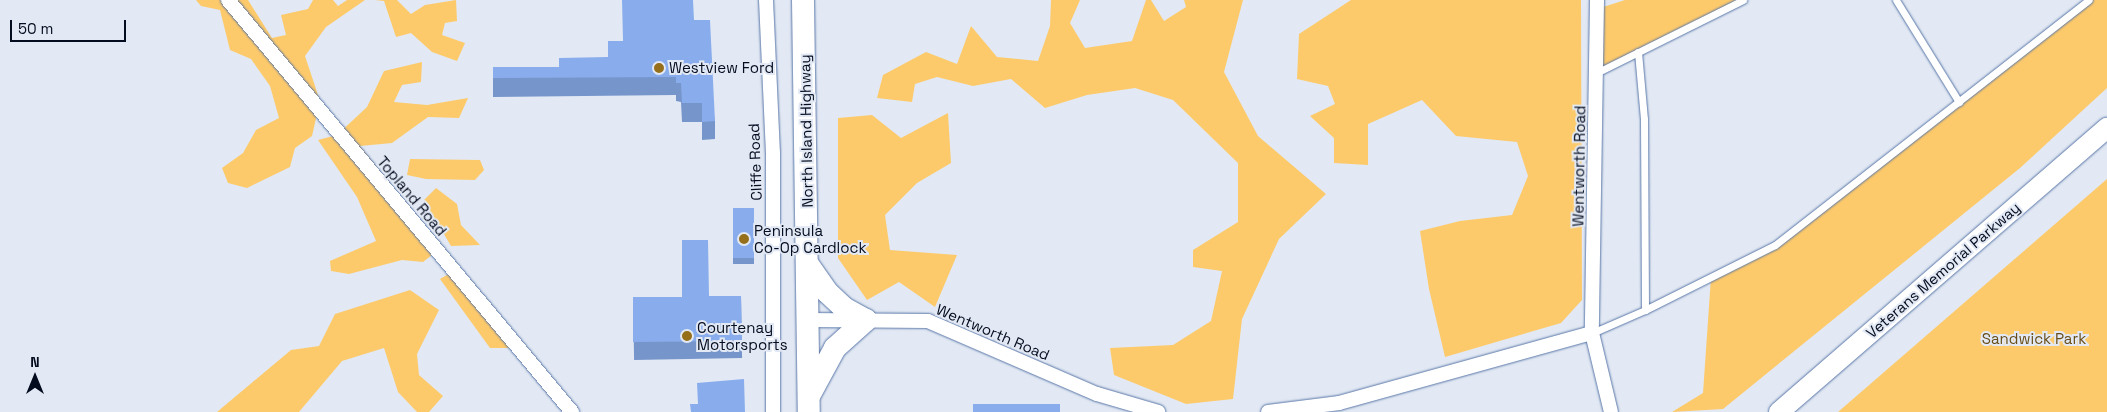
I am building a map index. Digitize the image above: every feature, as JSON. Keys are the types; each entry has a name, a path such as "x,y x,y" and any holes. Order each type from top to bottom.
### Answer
{"main road":[{"name":"North Island Highway","path":"803,0 809,266 808,405"},
{"name":"Veterans Memorial Parkway","path":"1779,412 2107,128"},
{"path":"808,405 835,348 866,320 844,308 827,292 809,266"}],"street":[{"name":"Topland Road","path":"228,0 572,412"},
{"name":"Cliffe Road","path":"766,0 773,153 773,412"},
{"name":"Wentworth Road","path":"1597,0 1598,72 1592,333 1610,412"},
{"name":"Wentworth Road","path":"808,320 928,321 1097,394 1158,412"},
{"path":"1268,412 1339,403 1592,333"}],"lane":[{"path":"1598,72 1742,0"},
{"path":"1896,0 1959,102"},
{"path":"1592,333 1646,310 1775,245 2090,0"},
{"path":"1638,52 1644,119 1646,310"}],"green space":[{"path":"196,0 248,0 272,38 286,35 281,15 308,9 313,0 333,0 338,6 347,0 365,0 326,27 305,56 320,101 312,136 295,148 290,167 247,188 228,183 222,168 243,153 256,130 279,118 270,86 251,59 230,50 220,10 201,6"},
{"path":"375,0 397,0 411,14 425,5 456,0 457,21 445,23 442,35 465,43 457,61 432,52 411,33 396,37 384,1"},
{"path":"1051,0 1080,0 1070,23 1085,48 1132,41 1146,0 1151,0 1164,21 1186,7 1184,0 1243,0 1224,72 1258,136 1326,194 1279,239 1242,319 1233,399 1186,404 1114,375 1110,348 1173,345 1211,321 1222,271 1193,267 1193,250 1238,222 1238,163 1173,100 1135,88 1087,95 1045,108 1011,79 973,86 937,77 915,84 912,102 877,98 883,75 926,52 957,64 971,26 997,57 1038,61 1050,26"},
{"path":"1351,0 1581,0 1582,300 1561,323 1445,357 1429,289 1420,231 1460,221 1512,215 1528,176 1517,142 1456,136 1422,100 1368,124 1368,165 1334,163 1334,138 1310,116 1335,104 1328,86 1297,79 1299,34"},
{"path":"1625,0 1743,0 1598,72 1597,9"},
{"path":"2089,0 2107,0 2107,88 2020,168 1723,409 1672,412 1703,393 1711,277 1775,245"},
{"path":"422,62 421,82 402,85 394,102 427,105 468,98 459,118 428,117 392,143 360,146 441,248 423,262 402,260 349,274 331,271 330,261 376,241 357,197 318,140 337,135 367,107 384,71"},
{"path":"948,113 951,163 917,183 885,215 890,250 957,255 935,307 899,282 867,300 838,258 838,118 872,115 901,138"},
{"path":"410,159 480,160 484,170 475,180 426,179 407,175"},
{"name":"Sandwick Park","path":"2107,179 2107,412 1838,412"},
{"path":"436,188 457,204 461,225 480,245 451,246 424,200"},
{"path":"459,268 500,317 509,348 490,348 440,279"},
{"path":"410,290 439,310 417,354 419,375 443,396 429,412 417,412 398,392 384,348 342,361 299,412 217,412 291,350 319,346 335,314"}],"building":[{"name":"Westview Ford","path":"622,0 693,0 694,20 710,20 715,121 702,122 702,103 682,103 681,83 676,83 676,77 493,78 493,67 559,67 559,58 608,57 608,41 623,41"},
{"name":"Peninsula Co-Op Cardlock","path":"733,208 754,208 754,258 733,258"},
{"path":"682,240 708,240 709,296 741,296 742,341 633,342 633,297 682,297"},
{"path":"744,379 745,412 691,412 690,404 698,404 697,383"},
{"path":"973,404 1060,404 1060,412 973,412"}],"place":[{"name":"Westview Ford","path":"659,68"},
{"name":"Peninsula Co-Op Cardlock","path":"744,239"},
{"name":"Courtenay Motorsports","path":"687,336"}]}
